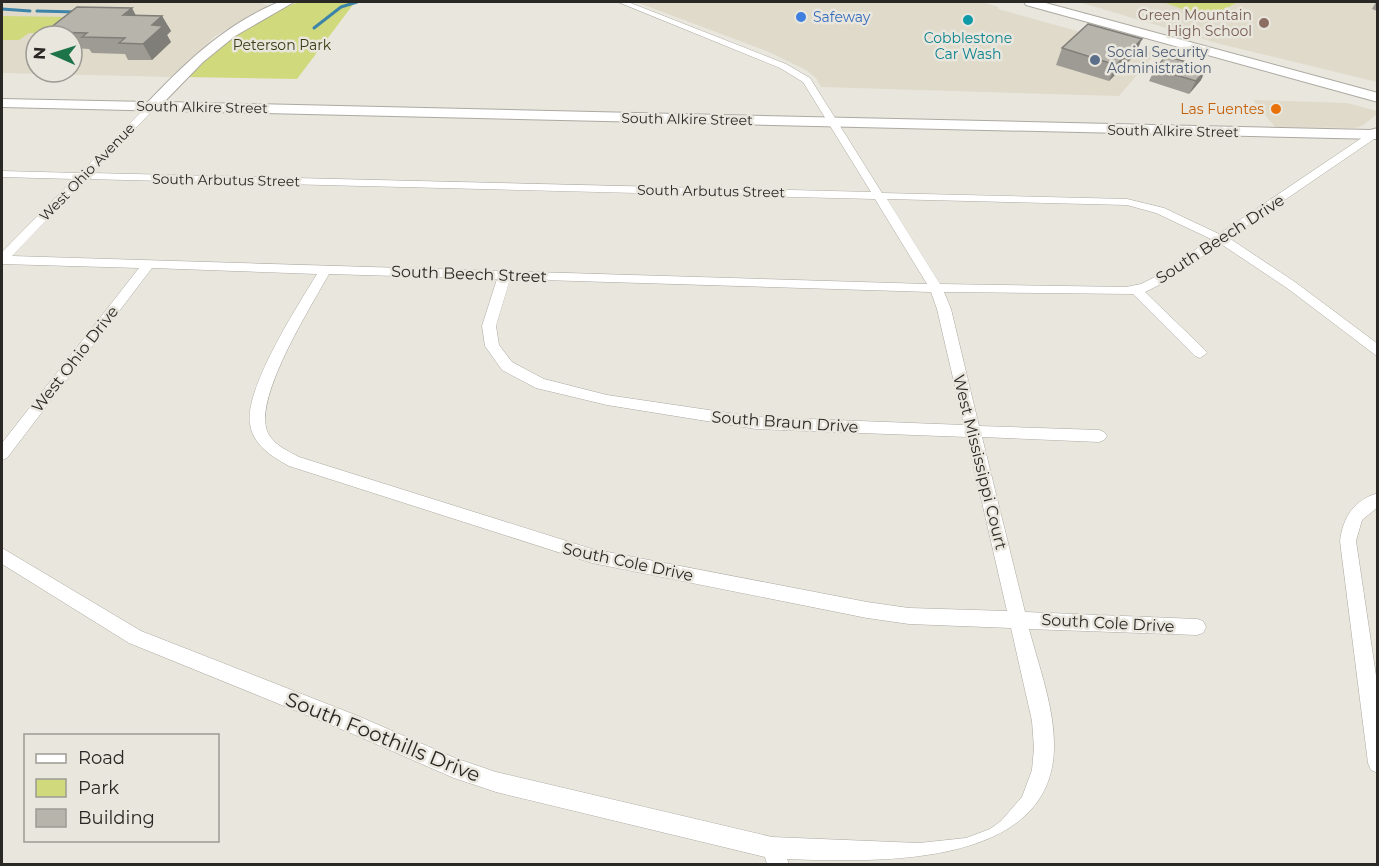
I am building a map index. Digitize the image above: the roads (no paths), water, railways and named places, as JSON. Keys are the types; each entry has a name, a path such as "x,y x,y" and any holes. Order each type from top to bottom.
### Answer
{"street":[{"name":"West Ohio Avenue","path":"2,260 152,106 224,36 281,2"},
{"name":"West Mississippi Court","path":"622,2 796,72 811,84 880,195 936,288 944,309 1036,687 1044,748 1037,788 1029,804 1009,830 983,844 946,852 775,856"},
{"path":"1030,2 1377,98"},
{"name":"South Alkire Street","path":"2,103 1375,134"},
{"name":"South Beech Drive","path":"936,288 1103,292 1136,290 1159,280 1221,240 1375,134"},
{"name":"South Arbutus Street","path":"2,174 1127,202 1159,210 1249,255 1377,352"},
{"name":"South Beech Street","path":"2,260 936,288"},
{"name":"West Ohio Drive","path":"2,453 148,265"},
{"name":"South Cole Drive","path":"325,270 266,379 257,401 256,417 261,436 276,453 284,458 592,556 880,612 909,616 1197,627"},
{"name":"South Braun Drive","path":"505,275 489,326 490,340 501,362 533,382 607,400 748,422 1099,436"},
{"path":"1136,290 1200,353"},
{"path":"1377,499 1358,512 1352,520 1348,541 1377,763"},
{"name":"South Foothills Drive","path":"2,555 135,638 358,726 454,768 775,856"}],"waterway":[{"path":"314,28 341,7 357,2"},
{"path":"2,9 30,11"},
{"path":"37,11 76,12"}],"place":[{"name":"Safeway","path":"801,17"},
{"name":"Cobblestone Car Wash","path":"968,20"},
{"name":"Green Mountain High School","path":"1264,23"},
{"name":"Social Security Administration","path":"1095,60"},
{"name":"Las Fuentes","path":"1276,109"}],"park label":[{"name":"Peterson Park","path":"282,45"}]}
